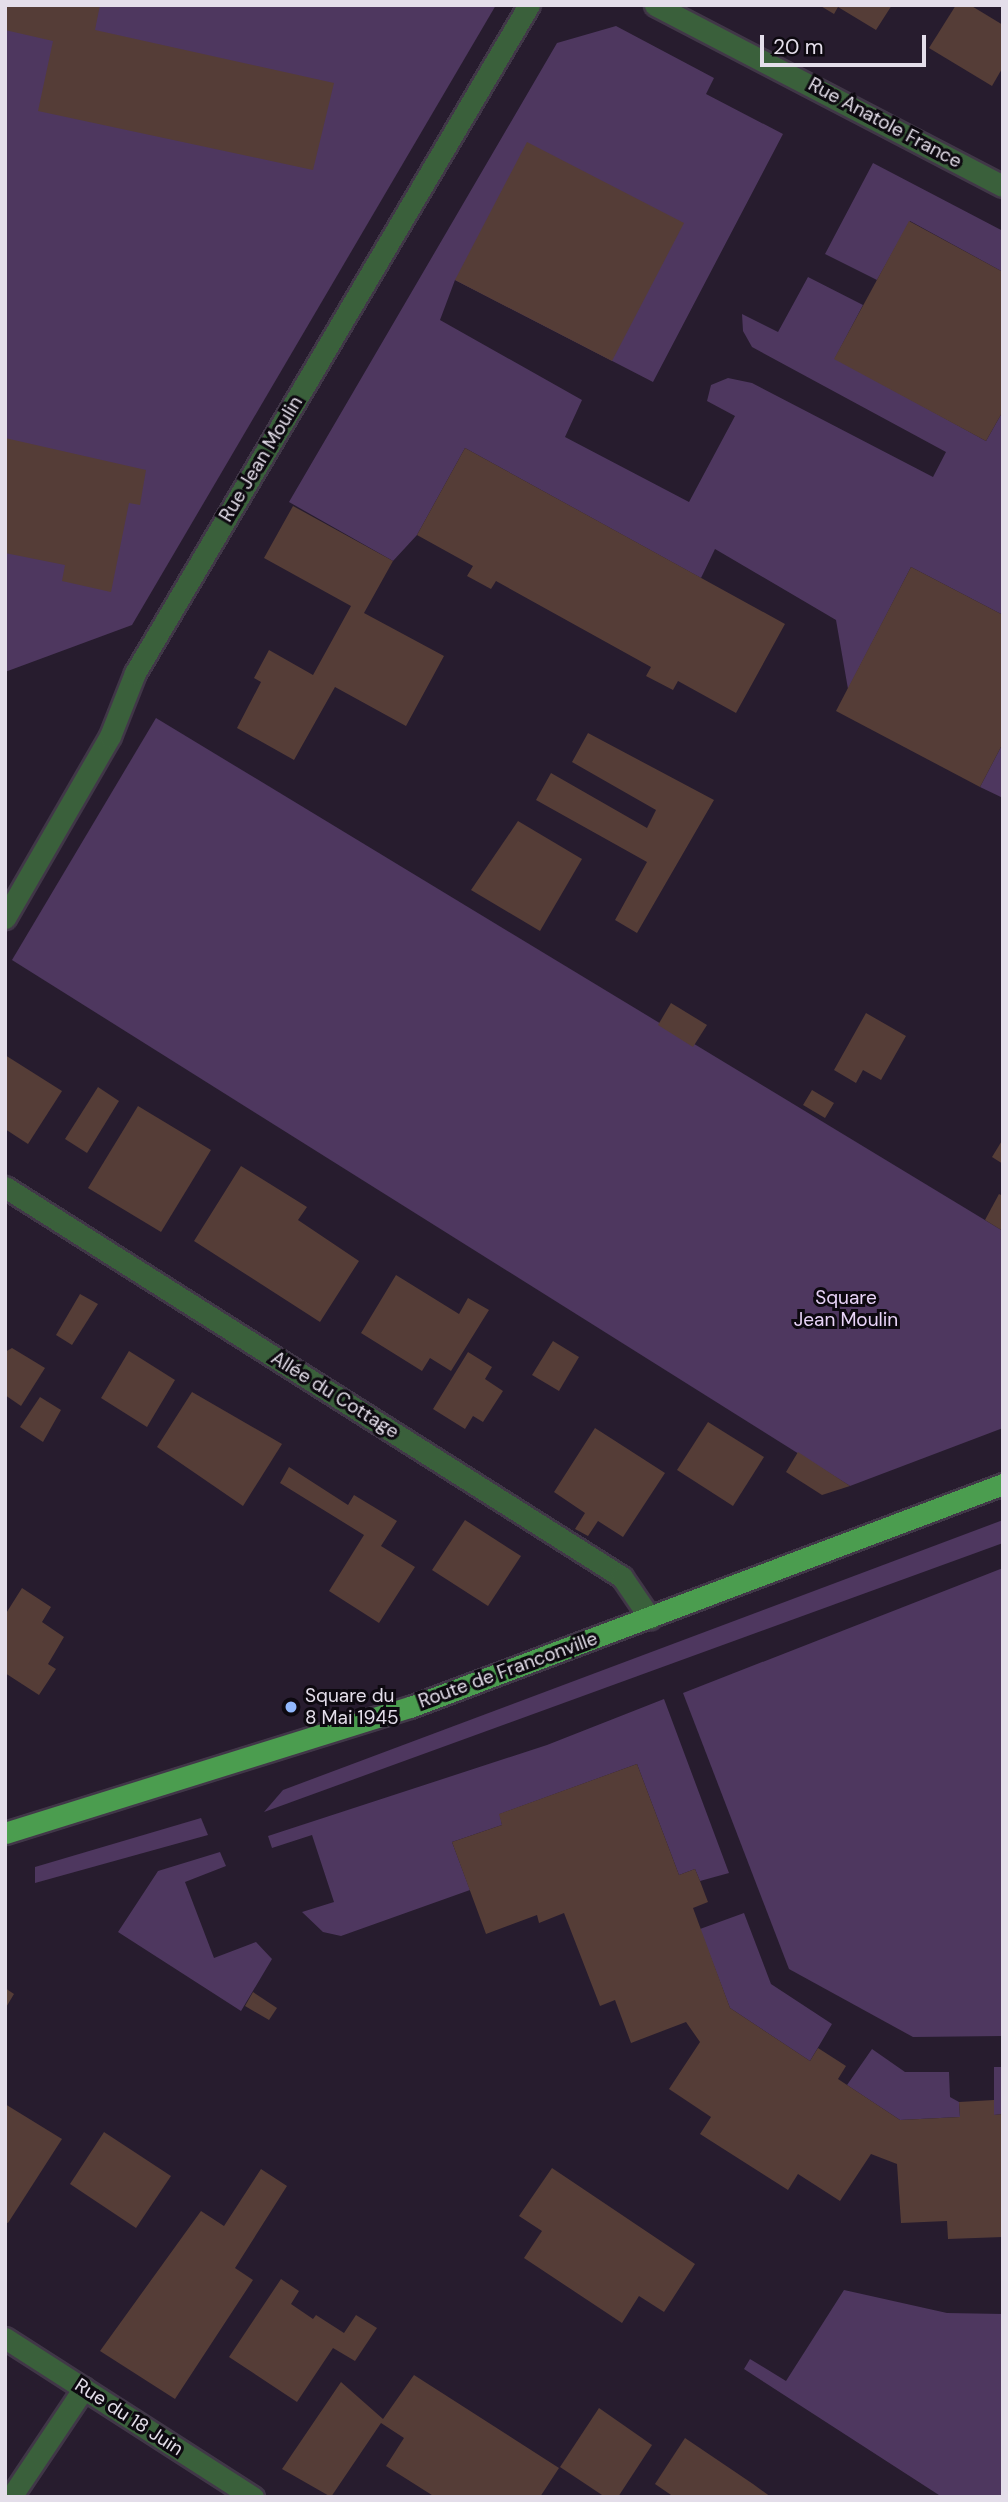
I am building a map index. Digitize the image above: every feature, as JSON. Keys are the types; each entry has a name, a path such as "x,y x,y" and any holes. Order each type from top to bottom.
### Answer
{"main road":[{"name":"Route de Franconville","path":"5,1833 410,1707 1003,1484"}],"street":[{"name":"Rue Jean Moulin","path":"5,918 110,736 135,673 528,5"},
{"name":"Rue Anatole France","path":"655,5 1003,186"},
{"name":"Allée du Cottage","path":"5,1187 622,1577 650,1618"},
{"name":"Rue du 18 Juin","path":"5,2338 253,2497"},
{"path":"11,2497 84,2388"}],"green space":[{"path":"5,5 496,5 132,625 5,672"},
{"path":"616,26 714,78 706,94 783,134 653,382 455,280 440,320 582,400 565,437 689,502 735,416 707,401 711,385 728,378 752,383 933,477 946,452 752,347 743,331 742,314 778,332 808,277 863,305 835,358 986,441 1003,411 1003,615 911,567 848,689 836,620 715,549 701,578 465,448 417,535 393,561 289,502 557,43"},
{"path":"873,163 1003,231 1003,272 910,221 877,280 825,254"},
{"name":"Square Jean Moulin","path":"156,718 1003,1231 1003,1428 850,1486 12,960"},
{"path":"1003,743 1003,798 980,787"},
{"path":"1003,1520 1003,1543 264,1812 283,1790"},
{"path":"1003,1568 1003,2036 913,2037 789,1969 683,1693"},
{"path":"664,1699 729,1873 700,1881 695,1869 679,1875 637,1764 500,1814 502,1825 452,1842 470,1890 341,1936 323,1932 302,1912 334,1902 312,1835 272,1848 268,1836 547,1745"},
{"path":"201,1818 208,1835 35,1883 35,1867"},
{"path":"220,1852 226,1866 185,1882 214,1958 256,1942 272,1959 241,2011 118,1932 158,1871"},
{"path":"744,1913 771,1984 832,2024 810,2061 730,2008 700,1929"},
{"path":"872,2049 905,2072 949,2072 950,2097 959,2102 960,2117 900,2120 847,2085"},
{"path":"994,2067 1003,2067 1003,2114 994,2115"},
{"path":"844,2290 947,2313 1003,2314 1003,2497 942,2497 744,2369 750,2359 786,2381"}],"building":[{"path":"5,5 100,5 95,30 334,83 313,170 38,111 53,41 5,30"},
{"path":"819,5 892,5 876,30 838,7 834,14"},
{"path":"956,5 970,5 1003,25 1003,67 992,86 929,48"},
{"path":"527,142 684,223 612,361 455,280"},
{"path":"909,221 1003,272 1003,411 986,441 834,359"},
{"path":"5,438 146,470 140,505 129,503 111,592 62,581 65,565 5,553"},
{"path":"465,448 785,624 736,713 678,681 673,690 646,676 651,667 496,581 491,589 467,576 473,566 417,535"},
{"path":"293,506 393,561 364,613 444,656 406,726 335,687 294,760 237,728 261,682 254,678 269,650 313,675 351,606 264,558"},
{"path":"911,567 1003,615 1003,743 980,787 836,711"},
{"path":"588,733 714,800 637,933 615,920 647,862 536,800 551,773 647,828 656,810 572,762"},
{"path":"518,821 582,859 540,931 471,890"},
{"path":"671,1003 707,1025 693,1047 658,1025"},
{"path":"866,1013 906,1036 881,1080 863,1070 856,1083 834,1070"},
{"path":"5,1055 62,1091 28,1144 5,1129"},
{"path":"98,1087 119,1101 87,1153 65,1139"},
{"path":"812,1090 834,1103 825,1118 803,1105"},
{"path":"138,1106 211,1150 161,1232 88,1188"},
{"path":"1003,1139 1003,1164 992,1157"},
{"path":"241,1166 307,1207 298,1220 359,1261 320,1322 194,1241"},
{"path":"999,1194 1003,1196 1003,1231 985,1220"},
{"path":"396,1275 459,1314 468,1298 489,1310 451,1371 430,1358 422,1371 361,1333"},
{"path":"80,1294 98,1304 72,1345 56,1335"},
{"path":"553,1341 579,1357 559,1391 532,1375"},
{"path":"12,1348 45,1368 21,1406 5,1395 5,1352"},
{"path":"129,1351 175,1380 147,1427 101,1398"},
{"path":"468,1352 492,1367 485,1379 503,1391 483,1422 473,1416 465,1429 433,1409"},
{"path":"192,1392 282,1444 243,1506 157,1447"},
{"path":"40,1397 61,1410 43,1442 20,1427"},
{"path":"708,1422 764,1457 733,1506 677,1470"},
{"path":"595,1428 665,1473 623,1537 598,1521 588,1536 575,1529 585,1513 554,1492"},
{"path":"798,1452 850,1486 822,1495 786,1472"},
{"path":"289,1467 348,1505 354,1495 397,1521 381,1546 415,1567 379,1623 329,1591 364,1535 280,1483"},
{"path":"465,1520 521,1556 488,1606 432,1570"},
{"path":"22,1588 51,1607 42,1622 64,1637 48,1664 56,1669 39,1695 5,1673 5,1615"},
{"path":"637,1764 679,1875 695,1869 700,1881 708,1902 693,1908 730,2008 810,2061 818,2048 846,2066 838,2079 900,2120 960,2117 959,2102 994,2100 994,2115 1003,2114 1003,2237 948,2239 947,2221 901,2223 897,2164 871,2154 840,2201 798,2174 788,2190 700,2134 711,2117 669,2089 700,2042 686,2022 631,2043 615,2000 600,2006 564,1913 539,1923 537,1915 486,1934 452,1842 502,1825 499,1814"},
{"path":"5,1988 14,1994 5,2009"},
{"path":"253,1992 277,2008 269,2020 245,2006"},
{"path":"5,2104 62,2139 8,2223 5,2222"},
{"path":"104,2132 171,2176 136,2228 70,2184"},
{"path":"552,2168 695,2264 664,2312 639,2296 622,2323 524,2258 542,2231 519,2216"},
{"path":"261,2169 287,2186 235,2268 253,2280 175,2399 100,2351 201,2211 224,2226"},
{"path":"281,2279 299,2291 291,2304 313,2319 316,2315 344,2333 356,2315 377,2328 355,2361 333,2348 297,2402 229,2357"},
{"path":"414,2375 559,2468 540,2497 435,2497 386,2466 404,2438 381,2423 331,2497 282,2469 341,2382 383,2419"},
{"path":"599,2408 652,2445 618,2497 605,2497 560,2467"},
{"path":"685,2438 771,2497 674,2497 655,2484"}],"place":[{"name":"Square du 8 Mai 1945","path":"291,1707"}]}
